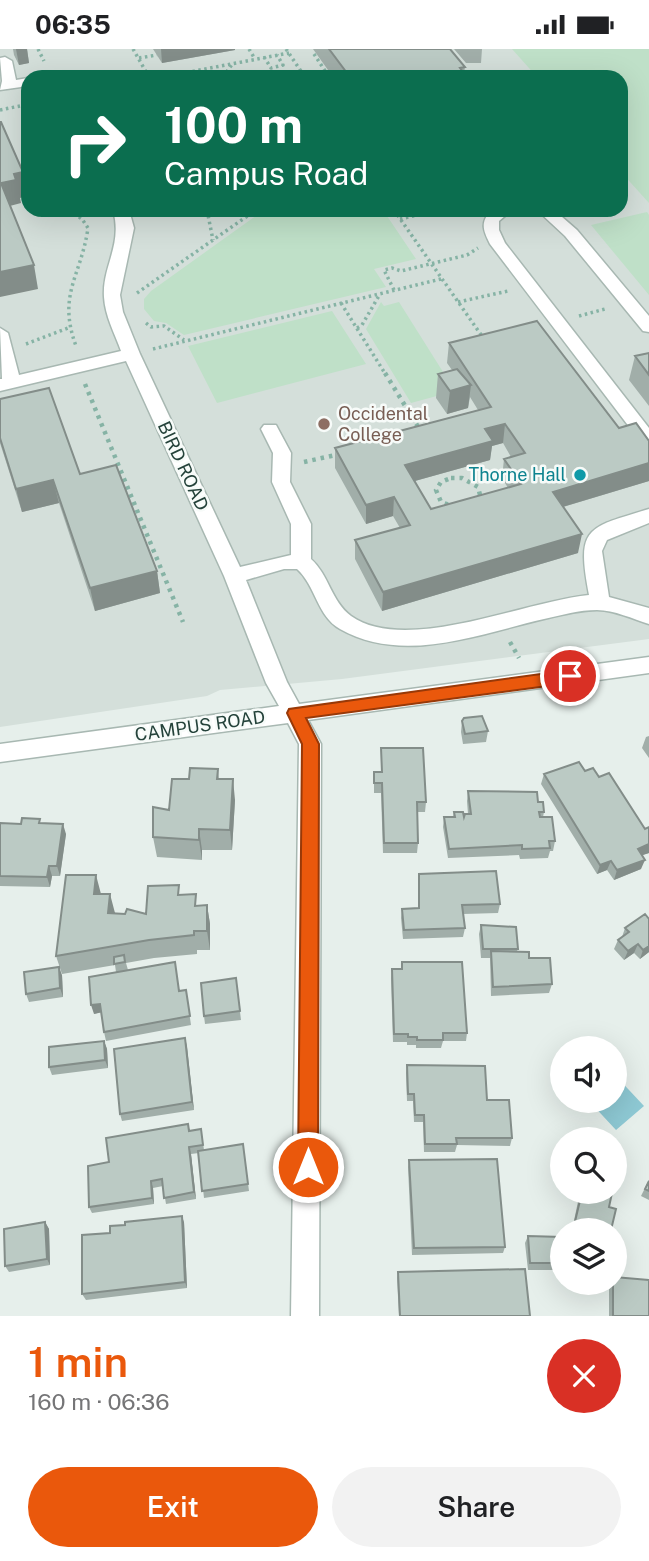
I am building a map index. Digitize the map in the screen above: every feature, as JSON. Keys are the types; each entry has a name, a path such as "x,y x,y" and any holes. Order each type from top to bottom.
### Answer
{"street":[{"path":"5,61 5,85"},
{"name":"BIRD ROAD","path":"123,217 126,228 113,295 116,312 131,354 234,576 277,683 310,744 305,1316"},
{"path":"494,217 491,230 498,244 649,441"},
{"path":"553,217 571,233 649,327"},
{"path":"2,341 6,384 131,354"},
{"path":"270,429 282,453 281,482 301,524 301,562"},
{"path":"600,602 590,551 594,540 602,531 649,516"},
{"path":"234,576 284,562 301,562 313,572 333,612 346,623 379,637 404,639 442,635 576,604 600,602 649,616"},
{"name":"CAMPUS ROAD","path":"0,753 649,665"}],"path":[{"path":"133,49 145,70"},
{"path":"249,49 256,59"},
{"path":"199,70 287,51 299,70"},
{"path":"314,54 325,70"},
{"path":"139,58 157,55"},
{"path":"264,57 271,68 283,65 277,55"},
{"path":"228,70 233,63"},
{"path":"0,110 21,106"},
{"path":"79,217 88,228 82,258 67,294 68,328 81,357"},
{"path":"209,217 214,240"},
{"path":"136,293 146,289 246,217"},
{"path":"409,217 400,219 485,341 496,338"},
{"path":"394,290 384,270 392,268 401,271 467,255"},
{"path":"131,354 441,279"},
{"path":"137,281 137,301"},
{"path":"458,302 507,291"},
{"path":"357,328 362,325 380,294"},
{"path":"341,303 422,433 409,436"},
{"path":"557,322 628,303"},
{"path":"143,316 150,327 164,326 185,341"},
{"path":"2,341 23,346 68,328"},
{"path":"82,377 183,622"},
{"path":"281,468 345,452"},
{"path":"447,472 450,478"},
{"path":"450,478 461,478 478,487 480,495 477,503 456,509 445,505 438,498 436,490 441,482 450,478"},
{"path":"468,507 474,515"},
{"path":"135,529 144,526"}],"shaded area":[{"name":"Occidental College","path":"0,49 649,49 649,639 342,679 220,690 207,696 0,727"}],"green space":[{"path":"512,49 649,49 649,203 628,180 628,70 531,70"},
{"path":"647,212 649,215 649,295 591,225"},
{"path":"254,217 388,217 416,259 374,269 386,287 184,335 166,323 154,321 144,309 144,299 151,291"},
{"path":"381,302 384,306 399,302 455,391 411,403 366,329"},
{"path":"332,311 366,364 217,403 188,346"}],"water":[{"path":"627,1088 644,1106 620,1127 613,1127 600,1113 627,1113"}],"building":[{"path":"329,49 450,49 465,67 460,68 462,70 345,70"},
{"path":"1,122 21,172 14,174 16,180 1,183 34,265 0,272"},
{"name":"Thorne Hall","path":"537,321 619,428 636,423 649,441 649,463 553,492 582,534 383,592 355,540 410,525 394,497 366,505 335,448 491,407 449,343","holes":["505,424 525,453 504,459 521,484 431,509 405,465 493,441 485,429"]},
{"path":"649,353 649,375 635,356"},
{"path":"457,369 471,385 450,391 438,374"},
{"path":"49,388 80,474 116,465 157,571 90,588 53,480 16,489 0,438 0,399"},
{"path":"482,716 488,731 465,734 462,721 464,718"},
{"path":"381,748 423,748 426,802 417,802 418,843 384,843 382,783 374,783 374,772 382,772"},
{"path":"579,762 585,771 593,768 599,777 609,773 645,829 649,827 649,844 638,849 645,860 617,870 611,861 600,865 544,774"},
{"path":"190,768 218,769 217,779 233,779 230,830 199,829 199,840 153,837 153,807 169,810 172,779 189,779"},
{"path":"468,791 537,792 538,802 543,802 544,812 539,812 540,817 552,817 555,841 549,841 550,848 522,849 522,845 449,849 444,817 455,817 454,812 463,812 464,817 465,814 471,814"},
{"path":"22,818 40,819 39,823 63,824 57,866 49,866 47,877 0,876 0,823 21,824"},
{"path":"496,871 500,904 462,905 465,928 404,930 402,909 419,908 419,874"},
{"path":"66,875 96,875 94,894 110,894 108,913 125,914 127,909 146,914 148,886 179,885 178,895 196,894 195,906 207,905 207,931 194,931 194,935 56,956"},
{"path":"645,914 649,919 649,946 643,950 638,944 628,951 618,940 629,932 625,928"},
{"path":"481,925 516,927 518,949 483,949"},
{"path":"491,951 529,952 529,958 550,958 552,984 493,987"},
{"path":"124,955 125,962 114,964 114,957"},
{"path":"175,962 179,991 186,990 190,1016 104,1032 100,1004 91,1005 89,977"},
{"path":"402,962 462,962 467,1033 443,1033 443,1040 417,1040 417,1037 408,1037 408,1034 394,1034 392,969 402,969"},
{"path":"59,967 60,988 26,994 24,972"},
{"path":"236,978 240,1011 204,1016 201,983"},
{"path":"185,1038 192,1102 120,1114 114,1049"},
{"path":"104,1041 105,1060 49,1067 49,1047"},
{"path":"407,1065 485,1066 487,1100 509,1100 512,1138 456,1138 457,1144 425,1144 424,1115 415,1115 414,1094 408,1094"},
{"path":"188,1124 189,1131 201,1129 203,1145 189,1147 194,1192 164,1198 162,1179 151,1181 152,1198 89,1207 88,1166 109,1162 106,1138"},
{"path":"243,1144 248,1184 202,1191 198,1151"},
{"path":"497,1159 505,1247 414,1248 409,1160"},
{"path":"579,1204 610,1204 609,1207 616,1209 614,1218 576,1218"},
{"path":"182,1216 185,1282 82,1294 82,1235 110,1233 110,1226 125,1225 125,1222"},
{"path":"45,1222 47,1259 5,1266 4,1229"},
{"path":"528,1236 550,1237 550,1263 530,1263"},
{"path":"525,1269 530,1316 400,1316 398,1272"},
{"path":"627,1278 649,1280 649,1316 613,1316 613,1295 627,1295"}],"place":[{"name":"Occidental College","path":"324,424"},
{"name":"Thorne Hall","path":"580,475"}],"route":[{"path":"308,1167 310,744 295,713 570,676"}]}
